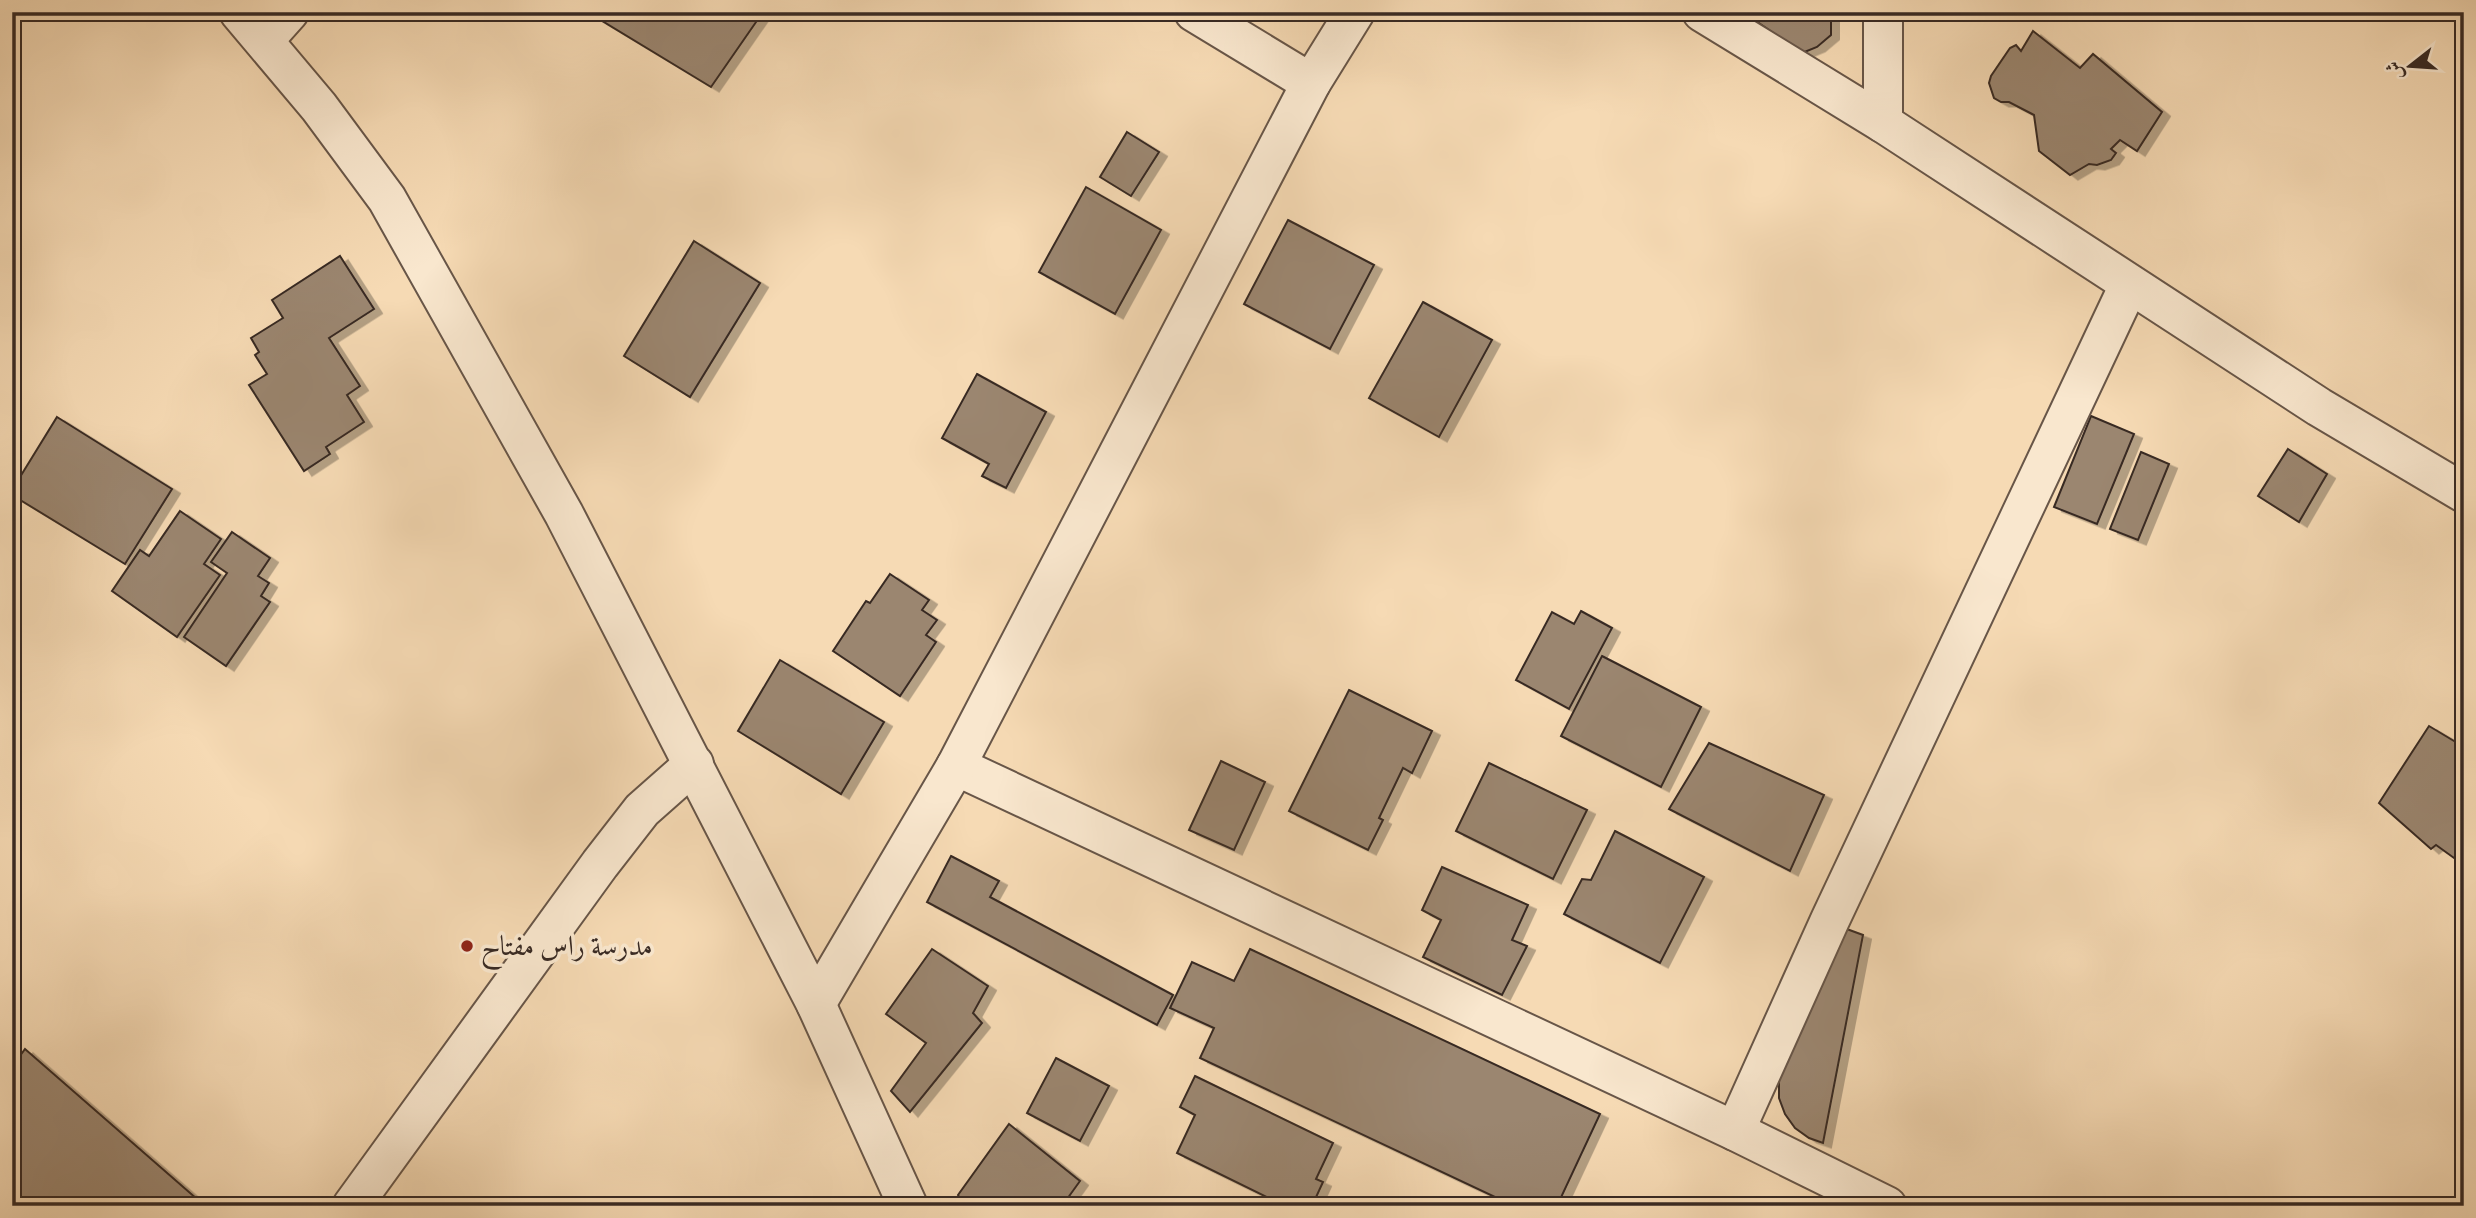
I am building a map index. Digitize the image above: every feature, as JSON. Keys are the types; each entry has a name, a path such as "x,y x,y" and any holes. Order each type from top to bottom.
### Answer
{"street":[{"path":"1194,12 1311,83"},
{"path":"816,1004 956,766 1311,83 1355,12"},
{"path":"1702,12 1883,123 2319,407 2464,493"},
{"path":"1883,12 1883,123"},
{"path":"264,21 319,107 387,200 564,514 816,1004 908,1206"},
{"path":"1735,1130 1830,920 2129,285"},
{"path":"352,1206 600,864 642,810 694,764"},
{"path":"956,766 1735,1130 1887,1206"}],"building":[{"path":"602,12 763,12 711,87 599,19"},
{"path":"1743,12 1831,12 1831,35 1817,47 1802,53"},
{"path":"2033,31 2080,68 2093,54 2162,112 2137,151 2120,140 2111,149 2116,153 2111,160 2097,165 2089,164 2070,175 2039,151 2034,115 2009,102 1994,98 1989,83 2010,48 2016,45 2021,51"},
{"path":"1127,132 1159,152 1131,196 1100,177"},
{"path":"1086,187 1161,230 1115,314 1039,272"},
{"path":"1288,220 1374,265 1330,349 1244,304"},
{"path":"694,241 760,283 690,397 624,356"},
{"path":"340,256 374,309 329,338 360,386 347,395 364,422 326,447 330,454 304,471 249,385 267,374 255,355 259,352 251,338 283,318 272,300"},
{"path":"1423,302 1492,340 1439,437 1369,398"},
{"path":"977,374 1046,412 1006,488 982,476 989,464 942,438"},
{"path":"2091,416 2134,434 2097,524 2054,507"},
{"path":"57,417 172,489 125,564 12,495 12,490"},
{"path":"2288,449 2327,474 2299,522 2258,496"},
{"path":"2141,452 2169,464 2138,540 2110,529"},
{"path":"180,511 221,539 204,564 220,575 177,637 112,591 140,550 149,556"},
{"path":"232,532 270,558 258,576 269,583 261,596 270,602 226,666 184,637 227,573 211,562"},
{"path":"890,574 929,600 922,610 937,620 926,635 936,642 900,696 833,651 866,601 870,603"},
{"path":"1581,611 1612,628 1569,709 1516,680 1552,612 1574,624"},
{"path":"1602,656 1701,707 1661,787 1561,736"},
{"path":"780,660 884,722 841,794 738,731"},
{"path":"1349,690 1432,731 1412,773 1403,768 1379,818 1383,820 1368,850 1289,811"},
{"path":"2429,726 2464,747 2464,846 2454,858 2436,845 2431,849 2379,803"},
{"path":"1709,743 1824,795 1790,871 1669,809"},
{"path":"1221,761 1265,782 1234,850 1189,830"},
{"path":"1489,763 1587,810 1553,879 1456,831"},
{"path":"1615,831 1704,877 1660,963 1564,914 1582,879 1591,880"},
{"path":"951,856 999,881 990,897 1173,995 1157,1025 927,902"},
{"path":"1442,867 1528,905 1512,940 1527,946 1502,995 1423,957 1441,920 1422,910"},
{"path":"1844,928 1863,935 1823,1143 1809,1138 1795,1128 1785,1114 1779,1098 1779,1080"},
{"path":"932,949 988,986 973,1013 982,1023 910,1112 891,1091 926,1043 886,1014"},
{"path":"1250,949 1600,1114 1557,1206 1514,1206 1200,1058 1214,1028 1170,1008 1192,962 1234,981"},
{"path":"25,1049 205,1206 12,1206 12,1067"},
{"path":"1056,1058 1109,1086 1080,1141 1027,1113"},
{"path":"1195,1076 1333,1143 1316,1179 1323,1182 1312,1206 1285,1206 1177,1153 1195,1115 1180,1107"},
{"path":"1009,1124 1080,1181 1062,1206 965,1206 958,1195"}],"place":[{"name":"مدرسة راس مفتاح","path":"467,946"}]}
